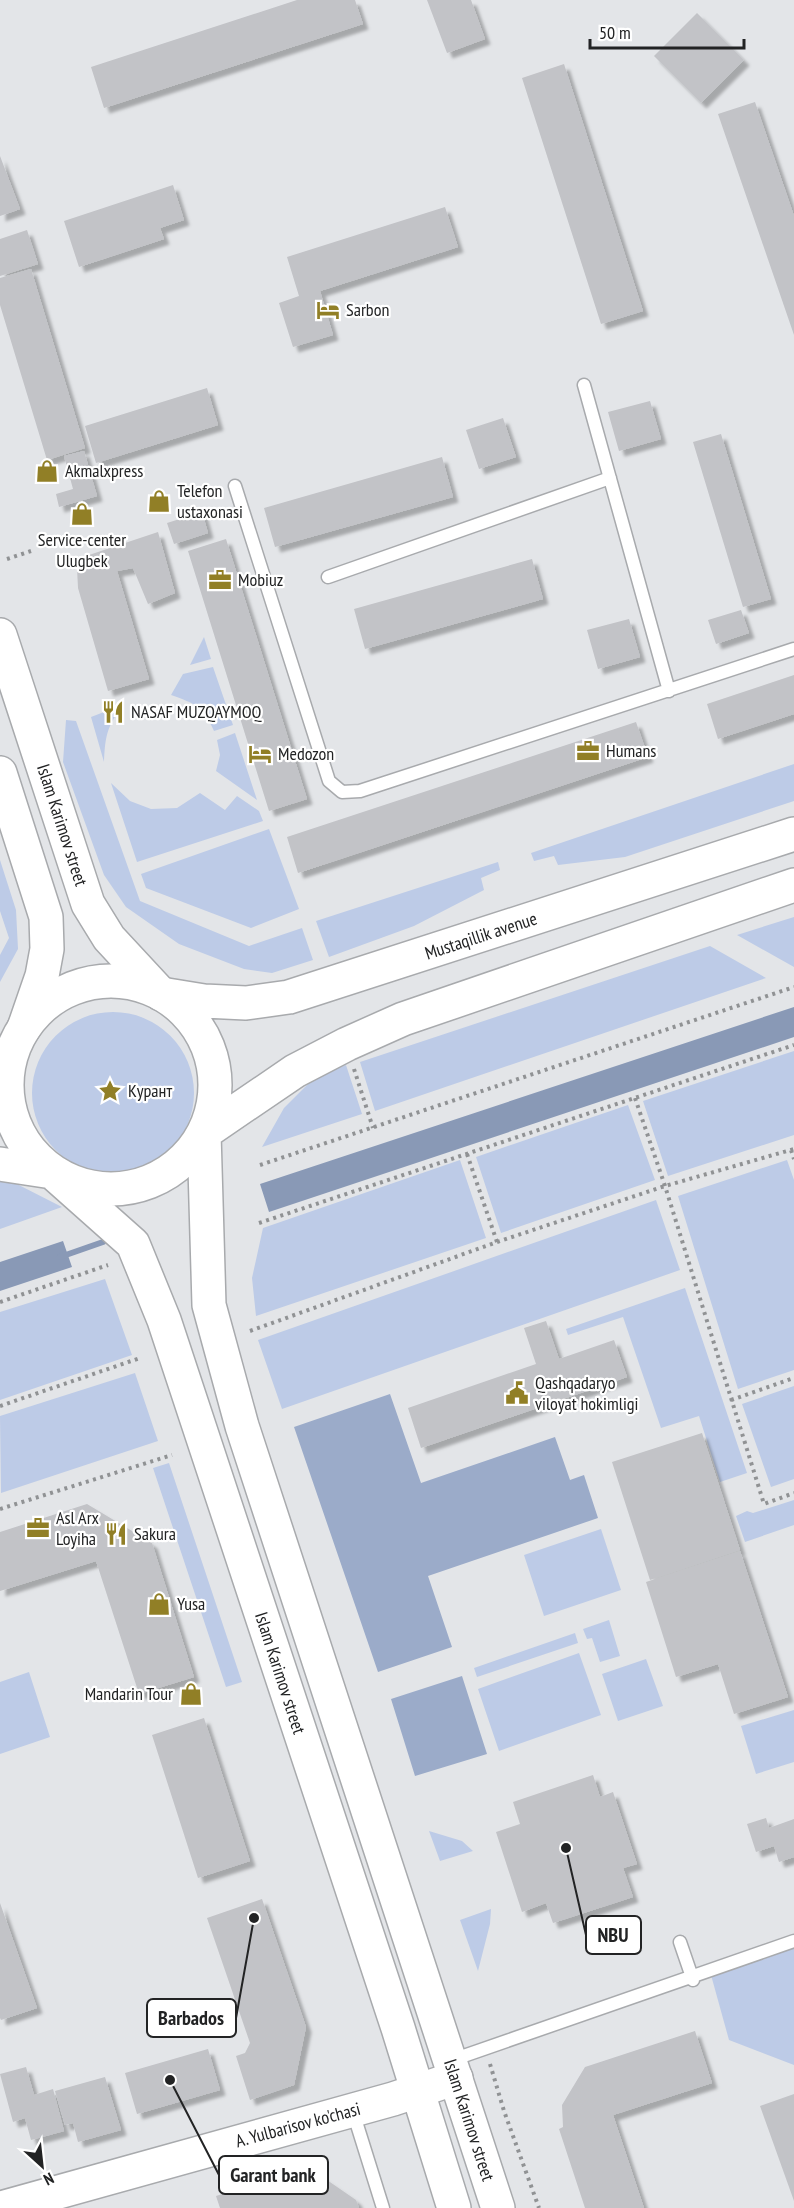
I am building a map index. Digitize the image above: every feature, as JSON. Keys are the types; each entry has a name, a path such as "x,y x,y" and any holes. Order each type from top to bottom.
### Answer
{"main road":[{"name":"Islam Karimov street","path":"0,635 88,904 109,938 161,994"},
{"path":"0,773 46,917 47,949 42,976 24,1028 10,1057 7,1090 13,1122 29,1150 52,1172"},
{"name":"Mustaqillik avenue","path":"161,994 204,1001 246,1003 289,997 794,834"},
{"path":"0,1164 52,1172 85,1186 120,1189 154,1180 183,1161 204,1133 295,1071 347,1044 403,1019 794,885"},
{"path":"0,1058 45,1005 71,989 101,981 132,983 161,994 187,1013 205,1040 215,1070 214,1102 204,1133"},
{"name":"Islam Karimov street","path":"204,1133 208,1305 245,1437 498,2208"},
{"name":"Islam Karimov street","path":"52,1172 133,1244 164,1320 454,2208"},
{"name":"A. Yulbarisov ko'chasi","path":"1,2208 417,2091 453,2069"}],"lane":[{"path":"584,385 669,691"},
{"path":"328,577 610,478"},
{"path":"235,486 328,781 342,792 360,791 794,649"},
{"path":"453,2069 794,1941"},
{"path":"680,1942 692,1978"},
{"path":"352,2110 383,2208"}],"path":[{"path":"7,559 31,551"},
{"path":"260,1165 794,987"},
{"path":"259,1223 794,1045"},
{"path":"354,1069 373,1128"},
{"path":"635,1098 665,1186 764,1504 794,1493"},
{"path":"250,1331 496,1242 665,1186 793,1150 794,1159"},
{"path":"467,1154 496,1242"},
{"path":"0,1302 108,1265"},
{"path":"0,1406 140,1359"},
{"path":"731,1400 794,1378"},
{"path":"0,1508 172,1455"},
{"path":"488,2054 504,2111 538,2208"}],"shaded area":[{"path":"204,637 211,659 190,665"},
{"path":"213,667 233,725 214,731 198,707 171,695 183,674"},
{"path":"117,707 119,711 107,735 104,762 91,717"},
{"path":"66,720 76,721 140,901 249,946 302,928 313,960 272,973 244,969 179,944 126,907 104,875 63,762"},
{"path":"235,733 257,800 216,771 220,755 217,740"},
{"path":"794,764 794,801 625,857 558,865 554,856 534,861 531,853"},
{"path":"111,783 130,801 151,809 177,808 200,793 225,810 237,796 259,811 263,821 137,862"},
{"path":"269,829 299,909 251,928 146,888 141,874"},
{"path":"0,860 16,910 18,949 0,982 0,955 9,938 0,911"},
{"path":"498,862 500,870 481,878 484,890 414,926 329,957 316,921"},
{"path":"794,917 794,967 737,935"},
{"path":"710,946 766,978 375,1111 360,1062"},
{"path":"794,1007 794,1037 269,1212 260,1184"},
{"path":"113,1012 144,1019 158,1026 170,1036 180,1048 187,1062 194,1093 187,1124 180,1138 170,1150 158,1160 144,1167 113,1174 82,1167 68,1160 56,1150 46,1138 39,1124 32,1093 39,1062 46,1048 56,1036 68,1026 82,1019"},
{"path":"794,1051 794,1135 668,1176 643,1101"},
{"path":"346,1065 362,1114 262,1147 284,1108 313,1079"},
{"path":"628,1105 655,1180 501,1233 476,1157"},
{"path":"460,1160 486,1238 256,1316 252,1278 263,1228"},
{"path":"787,1160 794,1180 794,1370 738,1389 678,1196"},
{"path":"9,1180 62,1207 0,1229 0,1181"},
{"path":"656,1200 680,1270 282,1409 258,1340"},
{"path":"63,1241 72,1267 0,1291 0,1262"},
{"path":"105,1279 132,1355 0,1400 0,1312"},
{"path":"685,1288 747,1473 720,1482 699,1416 661,1428 623,1317 568,1335 566,1329"},
{"path":"135,1373 158,1441 1,1493 0,1416"},
{"path":"794,1386 794,1479 771,1487 742,1404"},
{"path":"390,1394 421,1483 555,1437 570,1480 584,1475 598,1518 428,1576 452,1647 378,1672 294,1427"},
{"path":"169,1463 242,1682 226,1687 153,1468"},
{"path":"794,1500 794,1525 745,1542 736,1516 747,1511 753,1513"},
{"path":"601,1529 621,1590 544,1616 524,1555"},
{"path":"609,1620 620,1656 600,1662 592,1638 587,1639 583,1629"},
{"path":"575,1633 578,1643 477,1677 474,1668"},
{"path":"579,1653 601,1715 499,1751 478,1689"},
{"path":"646,1659 663,1706 618,1721 602,1674"},
{"path":"29,1672 50,1737 0,1754 0,1682"},
{"path":"462,1676 487,1754 415,1776 391,1699"},
{"path":"794,1710 794,1762 756,1774 741,1726"},
{"path":"429,1831 462,1841 473,1851 440,1861"},
{"path":"491,1909 490,1924 478,1971 460,1920"},
{"path":"794,1945 794,2065 729,2040 711,1975"}],"building":[{"path":"297,0 355,0 363,24 104,108 91,67"},
{"path":"427,0 471,0 485,39 447,53"},
{"path":"697,13 744,60 701,103 654,56"},
{"path":"564,64 643,311 601,324 522,78"},
{"path":"755,102 794,216 794,335 718,114"},
{"path":"0,156 20,209 0,216"},
{"path":"173,185 184,220 160,228 164,239 79,267 64,221"},
{"path":"445,207 458,247 320,291 333,335 293,347 279,303 299,296 287,257"},
{"path":"27,230 38,264 0,276 0,239"},
{"path":"31,269 85,448 47,460 0,305 0,278"},
{"path":"207,388 218,425 96,463 85,426"},
{"path":"650,401 661,439 619,451 608,412"},
{"path":"503,418 516,457 479,469 466,430"},
{"path":"721,434 771,599 743,607 693,442"},
{"path":"84,451 97,496 59,507 56,494 73,489 64,456"},
{"path":"442,457 453,497 275,547 264,508"},
{"path":"202,512 208,533 174,544 167,523"},
{"path":"158,532 175,593 148,604 133,568 117,571 149,679 108,691 78,588 77,568 83,557"},
{"path":"226,539 307,799 269,811 188,551"},
{"path":"532,559 543,599 365,649 354,609"},
{"path":"741,610 749,633 716,644 708,620"},
{"path":"629,619 640,657 598,669 587,630"},
{"path":"794,675 794,714 718,739 707,704"},
{"path":"636,722 648,757 298,873 287,837"},
{"name":"Qashqadaryo viloyat hokimligi","path":"546,1321 559,1359 614,1340 627,1377 421,1448 408,1408 536,1364 524,1328"},
{"path":"702,1433 740,1550 650,1580 612,1462"},
{"path":"87,1504 152,1543 194,1677 139,1694 96,1561 0,1591 0,1532"},
{"path":"740,1551 788,1697 734,1714 718,1664 676,1677 646,1582"},
{"path":"204,1718 250,1861 198,1878 152,1735"},
{"path":"593,1775 600,1797 613,1792 637,1864 623,1868 633,1897 553,1923 546,1903 522,1912 496,1832 520,1824 513,1802"},
{"path":"766,1818 769,1828 794,1819 794,1857 779,1862 774,1846 756,1852 747,1824"},
{"path":"262,1899 306,2027 294,2085 250,2100 236,2056 245,2053 250,2043 207,1918"},
{"path":"0,1903 37,2008 1,2020 0,2018"},
{"path":"695,2031 712,2083 613,2115 644,2208 585,2208 559,2129 563,2127 562,2105 585,2067"},
{"path":"208,2049 220,2090 137,2114 125,2073"},
{"path":"26,2067 34,2095 53,2089 64,2131 31,2140 25,2118 13,2122 0,2074"},
{"path":"105,2077 121,2130 78,2142 73,2123 65,2125 55,2091"},
{"path":"794,2094 794,2201 760,2106"},
{"path":"308,2167 356,2200 359,2208 220,2208 216,2196"}],"waterway":[{"path":"60,1257 103,1242"}],"place":[{"name":"Sarbon","path":"328,310"},
{"name":"Akmalxpress","path":"47,471"},
{"name":"Telefon ustaxonasi","path":"159,501"},
{"name":"Service-center Ulugbek","path":"82,514"},
{"name":"Mobiuz","path":"220,580"},
{"name":"NASAF MUZQAYMOQ","path":"113,712"},
{"name":"Humans","path":"588,751"},
{"name":"Medozon","path":"260,754"},
{"name":"Курант","path":"110,1091"},
{"name":"Qashqadaryo viloyat hokimligi","path":"517,1393"},
{"name":"Asl Arx Loyiha","path":"38,1528"},
{"name":"Sakura","path":"116,1534"},
{"name":"Yusa","path":"159,1604"},
{"name":"Mandarin Tour","path":"191,1694"},
{"name":"NBU","path":"566,1848"},
{"name":"Barbados","path":"254,1918"},
{"name":"Garant bank","path":"170,2080"}]}
